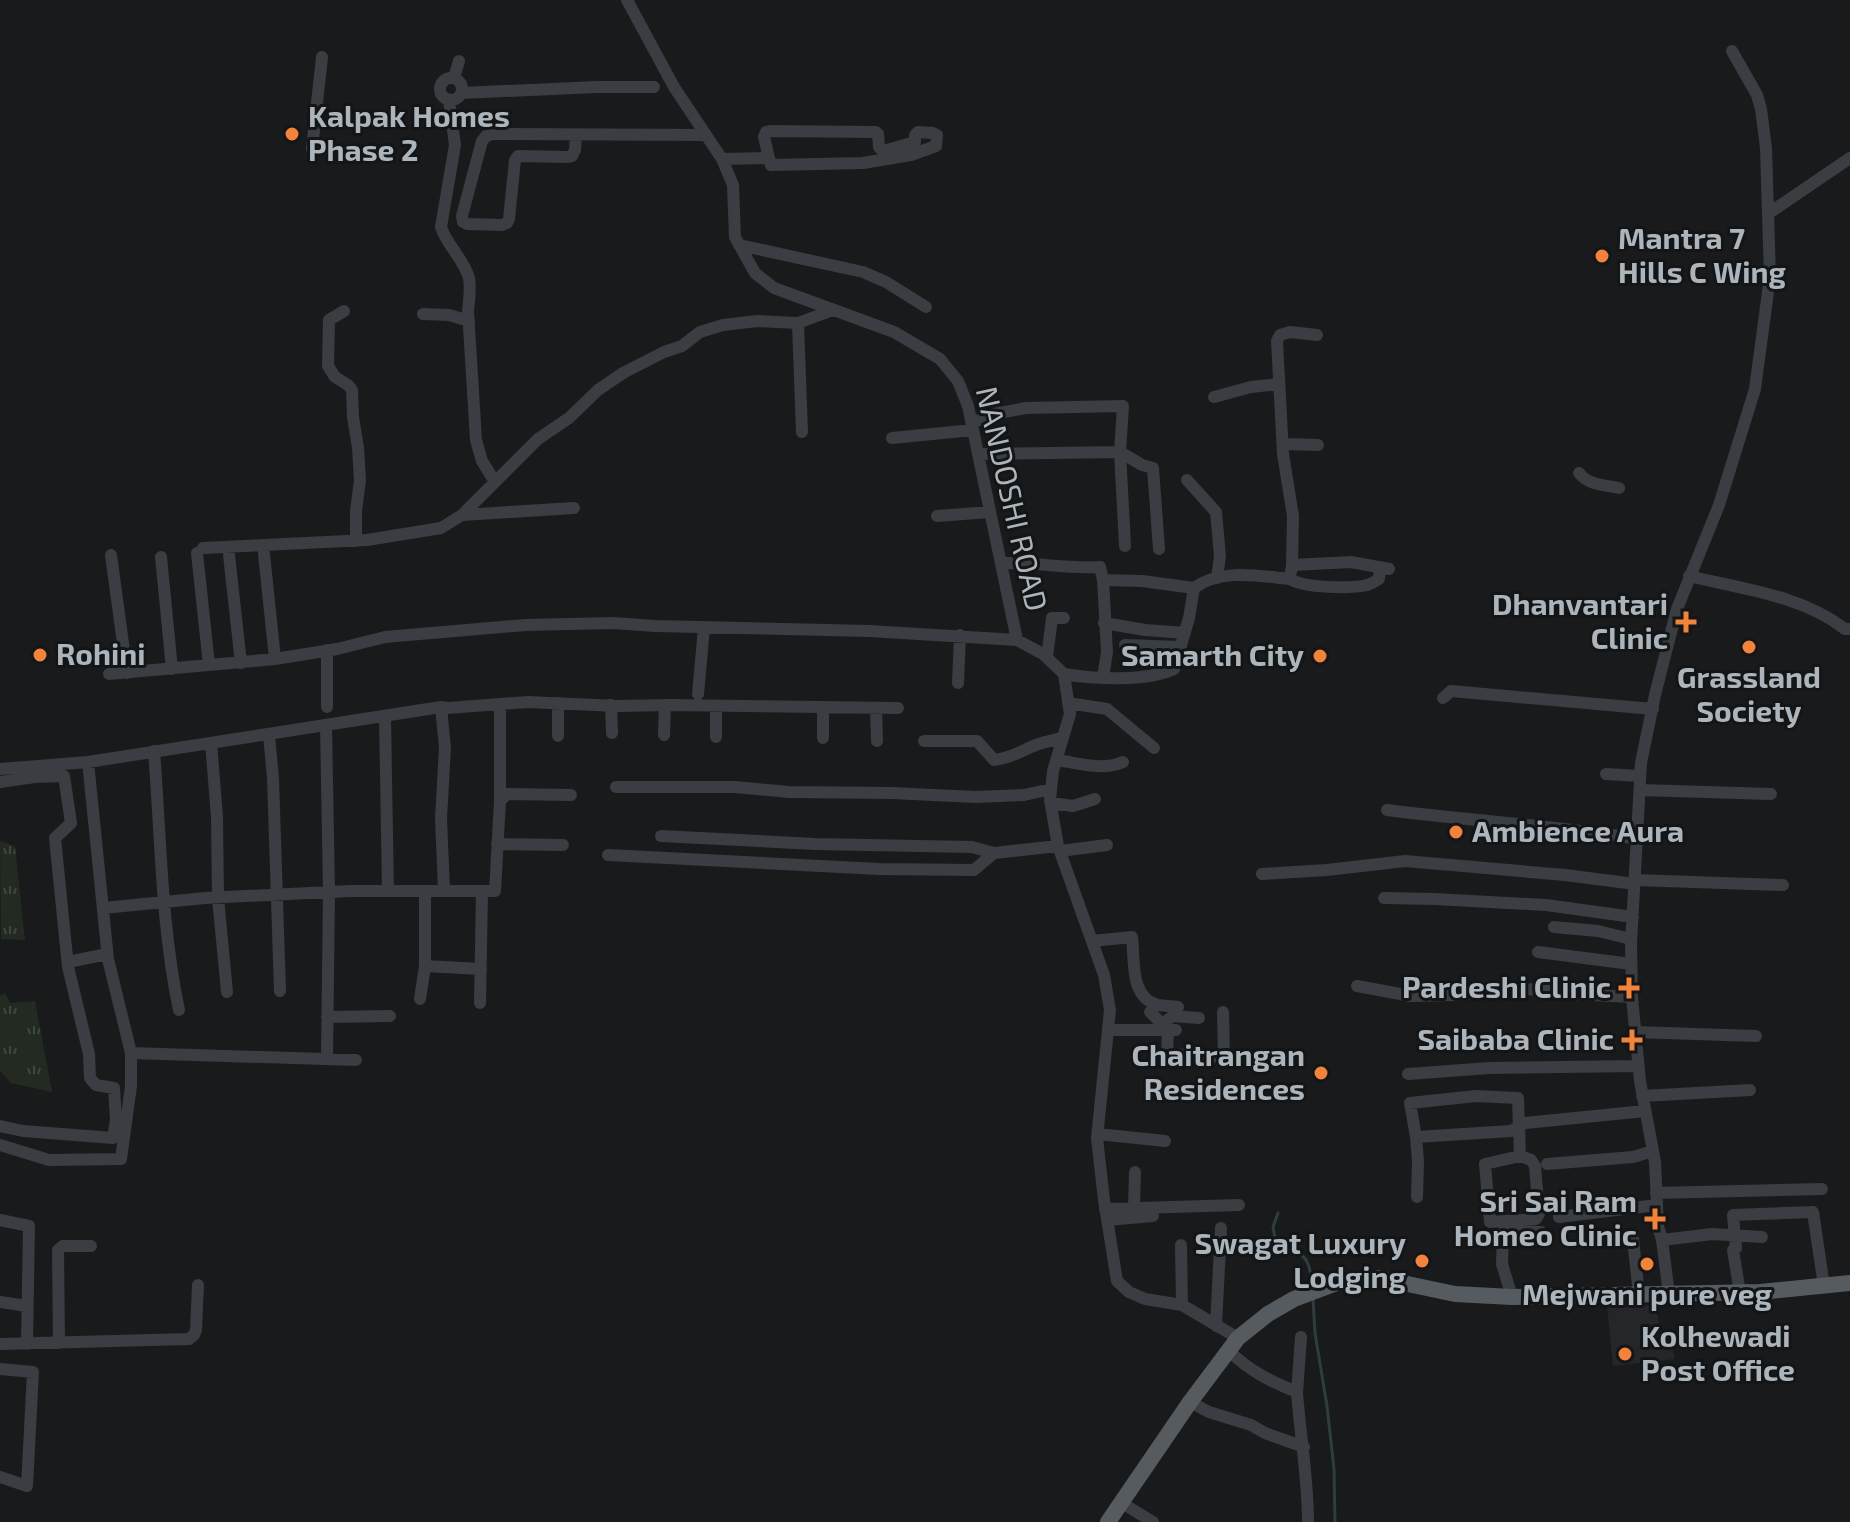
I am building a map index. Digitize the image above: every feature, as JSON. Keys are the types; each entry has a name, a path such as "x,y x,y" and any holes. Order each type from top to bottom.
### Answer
{"main road":[{"path":"1108,1522 1233,1345 1268,1314 1294,1299 1347,1279 1379,1278 1455,1294 1512,1297 1740,1293 1850,1283"}],"street":[{"name":"NANDOSHI ROAD","path":"627,0 674,87 722,159 733,185 735,237 755,273 774,288 894,332 940,359 958,381 972,422 1017,640 1047,657 1064,674"},
{"path":"1669,1294 1658,1226 1655,1162 1638,1066 1631,939 1641,763 1677,609 1719,505 1757,379 1771,268 1766,148 1760,101 1732,51"},
{"path":"312,149 322,57"},
{"path":"454,78 459,61"},
{"path":"447,78 454,78 462,85 461,93 457,99 449,100 440,94 439,86 447,78"},
{"path":"461,93 654,87"},
{"path":"449,100 455,145 441,227 468,276 476,440 482,460 495,482"},
{"path":"770,131 876,132 883,151 915,142 918,132 937,135 936,146 911,155 863,163 771,165 769,158 764,137 770,131"},
{"path":"576,135 572,156 518,156 507,223 463,222 482,141 486,136 492,134 705,135"},
{"path":"722,159 769,158"},
{"path":"1769,213 1850,158"},
{"path":"739,245 863,272 886,282 926,307"},
{"path":"209,665 200,551 356,541 441,528 462,515 538,439 569,418 598,390 634,367 682,346 700,332 723,325 757,321 798,323 833,310"},
{"path":"344,311 329,320 328,366 335,377 352,390 360,480 356,541"},
{"path":"423,314 449,315 469,321"},
{"path":"798,323 802,432"},
{"path":"1286,579 1292,565 1293,516 1283,444 1278,337 1286,332 1317,335"},
{"path":"1214,397 1251,387 1279,384"},
{"path":"972,422 1027,399"},
{"path":"892,438 1026,408 1123,406 1120,452 1125,546"},
{"path":"1283,444 1318,445"},
{"path":"978,454 1120,452 1153,468 1159,549"},
{"path":"1579,473 1588,481 1619,488"},
{"path":"1187,480 1216,512 1220,556 1217,578"},
{"path":"462,515 574,508"},
{"path":"937,516 990,512"},
{"path":"264,554 275,659"},
{"path":"111,555 127,673"},
{"path":"229,555 241,663"},
{"path":"161,557 172,669"},
{"path":"1001,563 1022,562 1079,569 1100,567 1107,652 1103,678"},
{"path":"1292,565 1351,562 1385,568 1379,579 1366,585 1321,587 1244,574 1205,580 1194,588 1174,669 1161,675 1103,678 1064,674 1070,714 1057,760 1051,803 1059,849 1104,975 1110,1010 1098,1134 1117,1281 1129,1292 1145,1299 1182,1305 1216,1326 1233,1345 1244,1365 1297,1393"},
{"path":"1689,576 1797,602 1850,629"},
{"path":"1103,580 1142,581 1194,588"},
{"path":"1047,657 1052,618 1064,618"},
{"path":"109,674 275,659 385,637 525,625 613,623 869,631 1017,640"},
{"path":"1104,623 1185,633"},
{"path":"698,694 704,628"},
{"path":"958,683 960,635"},
{"path":"1125,645 1181,647"},
{"path":"327,650 327,707"},
{"path":"1443,698 1451,691 1653,709"},
{"path":"0,769 88,762 441,707 528,702 898,708"},
{"path":"558,703 558,736"},
{"path":"1068,703 1107,709 1154,748"},
{"path":"103,908 329,892 495,891 500,801 500,704"},
{"path":"611,705 612,733"},
{"path":"664,735 665,705"},
{"path":"716,706 716,737"},
{"path":"441,707 445,748 441,818 444,891"},
{"path":"823,708 823,738"},
{"path":"876,708 877,741"},
{"path":"385,717 388,891"},
{"path":"326,725 329,892 327,1057"},
{"path":"269,735 280,991"},
{"path":"924,741 977,741 994,760 1018,755 1034,745 1063,737"},
{"path":"211,743 217,817 218,898 227,992"},
{"path":"154,751 163,902 179,1010"},
{"path":"1057,760 1092,766 1123,762"},
{"path":"0,1145 49,1160 121,1159 131,1086 131,1053 107,954 88,762"},
{"path":"1606,774 1640,776"},
{"path":"0,782 64,776 71,823 55,838 68,962 89,1054 90,1078 96,1085 114,1088 116,1120 113,1138 23,1131 0,1126"},
{"path":"616,787 735,787 789,792 976,797 1024,795 1051,789"},
{"path":"1640,790 1771,794"},
{"path":"500,801 507,794 571,795"},
{"path":"1051,803 1073,806 1095,799"},
{"path":"1387,810 1638,839"},
{"path":"661,836 815,844 972,847 994,853 1107,845"},
{"path":"497,844 563,845"},
{"path":"608,855 879,869 974,870 994,853"},
{"path":"1262,874 1405,861 1635,882 1783,885"},
{"path":"420,999 425,966 425,891"},
{"path":"480,1003 482,891"},
{"path":"1384,898 1546,905 1633,917"},
{"path":"1554,927 1598,931 1631,939"},
{"path":"1092,941 1132,937 1135,983 1140,992 1174,1022"},
{"path":"1538,952 1631,964"},
{"path":"68,962 107,954"},
{"path":"425,966 481,969"},
{"path":"1357,986 1411,996 1506,989 1563,990 1570,994 1632,997"},
{"path":"1150,1012 1174,1022"},
{"path":"1174,1022 1167,1054 1224,1057 1223,1012"},
{"path":"327,1017 390,1016"},
{"path":"1108,1030 1199,1018"},
{"path":"1635,1032 1756,1036"},
{"path":"131,1053 356,1060"},
{"path":"1408,1074 1489,1068 1638,1066"},
{"path":"1642,1096 1750,1090"},
{"path":"1417,1197 1418,1161 1410,1103 1476,1096 1518,1098 1520,1156"},
{"path":"1416,1137 1511,1131 1525,1123 1645,1111"},
{"path":"1098,1134 1165,1141"},
{"path":"1547,1164 1633,1157 1653,1151"},
{"path":"1520,1156 1531,1160 1535,1166 1539,1214 1536,1219 1490,1222 1485,1164 1520,1156"},
{"path":"1134,1208 1135,1172"},
{"path":"1559,1217 1656,1199 1822,1189"},
{"path":"1106,1214 1134,1208 1239,1205"},
{"path":"1740,1293 1733,1250 1736,1248 1736,1236 1733,1215 1813,1212 1824,1286"},
{"path":"1106,1214 1153,1216"},
{"path":"0,1220 29,1226 27,1344"},
{"path":"1216,1326 1221,1228"},
{"path":"1512,1297 1502,1264 1503,1231 1541,1232"},
{"path":"1662,1240 1712,1234 1762,1237"},
{"path":"1633,1239 1639,1295"},
{"path":"1181,1245 1182,1305"},
{"path":"59,1343 58,1250 63,1246 91,1246"},
{"path":"0,1344 192,1338 196,1330 198,1285"},
{"path":"0,1302 27,1306"},
{"path":"1301,1337 1297,1393 1308,1485 1308,1522"},
{"path":"0,1369 33,1372 27,1486 0,1477"},
{"path":"1190,1402 1304,1447"},
{"path":"1122,1503 1153,1522"}],"shaded area":[{"path":"1656,1305 1660,1331 1668,1330 1675,1359 1613,1366 1607,1307"}],"green space":[{"path":"0,841 15,846 25,940 1,939"},
{"path":"5,993 10,1003 35,1001 52,1092 11,1083 0,1071 0,996"}],"waterway":[{"path":"1278,1213 1273,1227 1275,1238 1306,1260 1312,1286"},
{"path":"1313,1298 1334,1469 1335,1522"}],"place":[{"name":"Kalpak Homes Phase 2","path":"292,134"},
{"name":"Mantra 7 Hills C Wing","path":"1602,256"},
{"name":"Dhanvantari Clinic","path":"1686,622"},
{"name":"Grassland Society","path":"1749,647"},
{"name":"Rohini","path":"40,655"},
{"name":"Samarth City","path":"1320,656"},
{"name":"Ambience Aura","path":"1456,832"},
{"name":"Pardeshi Clinic","path":"1629,988"},
{"name":"Saibaba Clinic","path":"1632,1040"},
{"name":"Chaitrangan Residences","path":"1321,1073"},
{"name":"Sri Sai Ram Homeo Clinic","path":"1655,1219"},
{"name":"Swagat Luxury Lodging","path":"1422,1261"},
{"name":"Mejwani pure veg","path":"1647,1264"},
{"name":"Kolhewadi Post Office","path":"1625,1354"}]}
